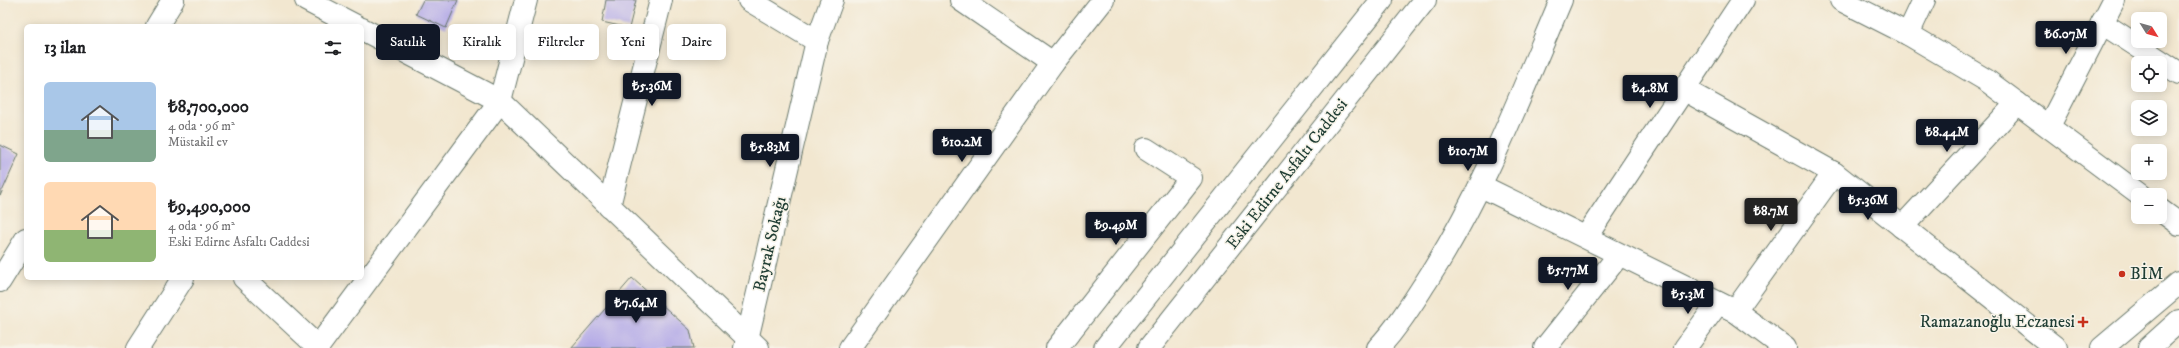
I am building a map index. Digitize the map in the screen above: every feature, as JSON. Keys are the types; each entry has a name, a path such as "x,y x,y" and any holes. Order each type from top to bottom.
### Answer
{"main road":[{"path":"158,24 173,0"},
{"path":"306,0 352,24"},
{"path":"246,280 318,347 500,101 526,0"},
{"path":"609,206 662,0"},
{"path":"749,0 817,41"},
{"name":"Bayrak Sokağı","path":"750,345 817,41 832,0"},
{"path":"961,0 1053,63"},
{"path":"850,348 1053,63 1103,0"},
{"name":"Eski Edirne Asfaltı Caddesi","path":"1105,348 1382,0"},
{"name":"Eski Edirne Asfaltı Caddesi","path":"1149,348 1425,0"},
{"path":"1378,348 1394,331 1438,264 1481,186 1561,0"},
{"path":"1586,237 1743,0"},
{"path":"1841,0 1908,34 1986,80 2131,188"},
{"path":"1908,34 1924,0"},
{"path":"2049,126 2114,0"},
{"path":"2102,23 2179,73"},
{"path":"364,30 500,101 750,345"},
{"path":"1684,89 1834,173 2056,348"},
{"path":"1902,227 2017,103"},
{"path":"1057,348 1191,178 1146,149"},
{"path":"1685,348 1727,307 1834,173"},
{"path":"1481,186 1727,307 1785,348"},
{"path":"2167,215 2179,224"},
{"path":"0,281 24,242"},
{"path":"1545,348 1619,255"},
{"path":"138,348 182,280"},
{"path":"2102,348 2179,283"},
{"path":"2149,348 2179,321"}],"building":[{"path":"423,0 458,0 446,28 416,14"},
{"path":"606,0 636,0 630,24 611,24 602,22"},
{"path":"0,145 19,154 0,196"},
{"path":"632,278 690,330 694,348 571,348"}],"place":[{"name":"BİM","path":"2122,274"},
{"name":"Ramazanoğlu Eczanesi","path":"2083,322"}]}
